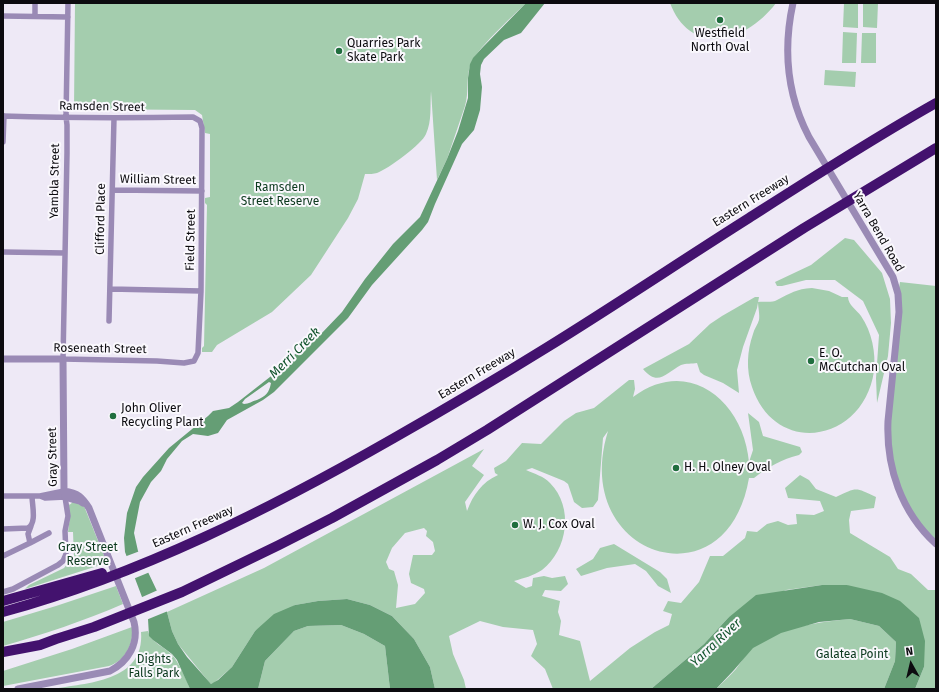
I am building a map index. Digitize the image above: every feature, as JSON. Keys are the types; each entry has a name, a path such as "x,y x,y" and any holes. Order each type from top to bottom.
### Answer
{"highway":[{"name":"Eastern Freeway","path":"3,612 56,596 101,576 169,553 240,521 308,486 484,386 548,347 787,194 936,103"},
{"path":"3,656 40,645 182,592 326,521 417,471 487,430 804,228 936,148"},
{"path":"3,601 101,576"},
{"path":"3,652 40,645"}],"street":[{"path":"35,3 36,16"},
{"name":"Yambla Street","path":"63,359 68,3"},
{"name":"Yarra Bend Road","path":"793,3 787,46 788,70 796,106 809,137 893,277 898,294 899,312 887,436 891,464 905,504 922,528 936,544"},
{"path":"3,16 68,17"},
{"path":"3,142 4,116"},
{"name":"Ramsden Street","path":"4,116 114,118 193,117 200,122"},
{"name":"Clifford Place","path":"109,321 114,118"},
{"name":"Field Street","path":"196,359 199,348 201,291 202,127 200,122"},
{"name":"William Street","path":"112,190 202,191"},
{"path":"3,252 65,253"},
{"path":"110,289 201,291"},
{"name":"Roseneath Street","path":"3,359 157,361 184,363 191,362 196,359"},
{"name":"Gray Street","path":"3,592 13,589 58,565 66,554 65,531 68,516 65,494 63,359"},
{"path":"3,496 65,494 80,496 89,508 134,622 135,636 133,646 124,662 110,670 18,689"},
{"path":"30,543 28,534 33,522 32,496"},
{"path":"3,529 28,528 32,526"},
{"path":"3,556 50,533"}],"green space":[{"name":"Ramsden Street Reserve","path":"75,3 526,3 495,34 473,60 469,71 465,106 447,159 437,180 431,91 429,124 426,134 412,150 389,167 377,173 365,174 358,199 348,218 311,275 272,312 217,345 212,352 202,352 202,348 204,346 207,205 205,203 205,198 210,197 210,134 205,133 202,115 195,110 74,109"},
{"name":"Westfield North Oval","path":"670,3 776,3 764,16 750,27 735,35 720,38 705,37 691,32 679,20"},
{"path":"844,3 858,3 858,28 843,27"},
{"path":"863,3 878,3 877,28 863,27"},
{"path":"843,32 857,33 856,63 842,63"},
{"path":"862,33 876,33 876,63 861,63"},
{"path":"825,70 856,72 855,87 824,85"},
{"path":"845,238 854,240 882,273 890,299 891,323 888,356 877,403 876,378 879,335 863,301 835,280 806,280 782,286 777,286 775,282 811,265"},
{"path":"900,282 936,286 936,544 905,504 888,448"},
{"name":"E. O. McCutchan Oval","path":"812,288 829,291 842,297 848,297 851,305 865,322 868,329 874,350 874,371 867,395 854,413 837,426 818,432 799,432 780,424 764,410 750,381 748,354 751,340 759,320 758,302 775,301 798,290"},
{"path":"755,297 759,297 757,308 743,347 737,370 739,393 723,383 704,375 700,372 697,363 681,365 666,375 658,378 648,374 643,369 689,344 710,324"},
{"path":"629,380 634,380 635,389 633,397 654,385 674,381 693,383 710,391 725,404 737,421 745,440 749,462 753,450 748,413 759,422 763,436 800,447 802,452 799,455 775,464 754,478 749,478 735,518 712,543 684,553 656,550 630,535 610,509 602,474 608,431 603,438 598,500 593,507 582,508 574,502 568,484 564,481 532,468 526,470 545,479 558,493 563,504 565,528 558,551 551,562 539,572 514,581 526,588 532,586 533,578 544,576 552,578 565,576 568,584 561,591 545,590 542,596 560,601 558,612 561,621 559,635 580,641 590,681 630,648 669,625 672,614 663,611 668,601 681,603 699,582 710,556 723,556 745,538 747,531 757,532 767,524 778,521 788,525 797,524 796,514 814,515 824,511 820,501 788,498 785,488 800,475 809,480 816,489 836,497 848,491 860,490 876,497 874,508 851,511 849,520 850,533 890,557 898,569 911,574 928,590 936,590 936,689 915,689 924,667 847,585 822,585 786,590 728,618 704,644 651,689 553,689 545,669 531,656 537,644 533,630 503,627 480,621 449,636 453,654 464,680 466,689 435,689 430,667 414,639 392,616 370,605 347,599 318,601 295,605 255,631 232,667 211,684 178,644 172,631 167,612 264,568 484,449 472,466 484,475 465,502 467,511 472,500 483,485 498,475 495,473 494,468 506,461 522,443 541,444 564,421 576,413 594,408","holes":["424,528 427,531 426,536 433,542 435,551 432,555 413,555 409,574 411,583 424,589 425,593 415,604 396,608 398,585 394,571 389,569 386,562 392,548 405,533"]},
{"name":"Gray Street Reserve","path":"73,500 84,506 107,563 25,589 29,585 64,568 69,559 74,559 73,532 68,532 70,517 68,505 71,504"},
{"path":"614,544 660,572 667,579 671,593 658,586 646,571 635,564 607,568 581,576 576,569 593,559 600,548"},
{"path":"116,586 123,604 64,627 3,646 3,622"},
{"name":"Galatea Point","path":"850,619 879,626 896,642 895,661 884,689 716,689 729,677 753,647 763,640 787,630 813,624"},
{"path":"341,625 364,634 385,646 390,689 258,689 265,661 294,631 308,626"},
{"path":"132,627 132,640 130,645 124,656 115,664 3,686 3,671 72,649"},
{"name":"Dights Falls Park","path":"148,631 152,639 169,652 174,658 190,689 52,689 96,682 111,677 124,670 134,661 140,649 141,632"}],"water":[{"path":"526,3 545,3 521,33 504,40 484,59 481,65 480,74 482,87 480,110 474,130 462,144 428,222 422,230 372,285 348,318 274,392 263,400 227,420 218,433 208,436 193,434 182,441 167,459 161,471 151,482 140,502 134,533 138,551 167,612 172,631 178,644 187,657 211,684 218,680 232,667 255,631 274,614 295,605 318,601 347,599 370,605 392,616 414,639 430,667 435,689 390,689 385,646 364,634 341,625 308,626 294,631 265,661 258,689 190,689 177,660 172,654 149,636 148,619 142,597 125,552 124,538 127,513 136,487 169,448 213,411 229,408 238,402 284,366 298,351 305,348 320,335 342,312 365,279 393,244 420,217 447,159 458,131 468,98 470,64 482,48","holes":["269,382 271,383 267,394 263,397 247,404 242,403 245,399"]},
{"name":"Yarra River","path":"822,585 847,585 882,593 900,601 919,618 925,641 924,667 915,689 884,689 895,661 896,642 879,626 850,619 819,622 781,633 753,648 716,689 651,689 704,644 728,618 756,595"}],"pier":[{"path":"140,551 150,572 133,579 124,557"},
{"path":"158,590 168,611 146,620 140,598"}],"place":[{"name":"Westfield North Oval","path":"720,20"},
{"name":"Quarries Park Skate Park","path":"339,51"},
{"name":"E. O. McCutchan Oval","path":"811,361"},
{"name":"John Oliver Recycling Plant","path":"113,416"},
{"name":"H. H. Olney Oval","path":"676,468"},
{"name":"W. J. Cox Oval","path":"515,525"}],"water label":[{"name":"Merri Creek","path":"295,353"}]}
